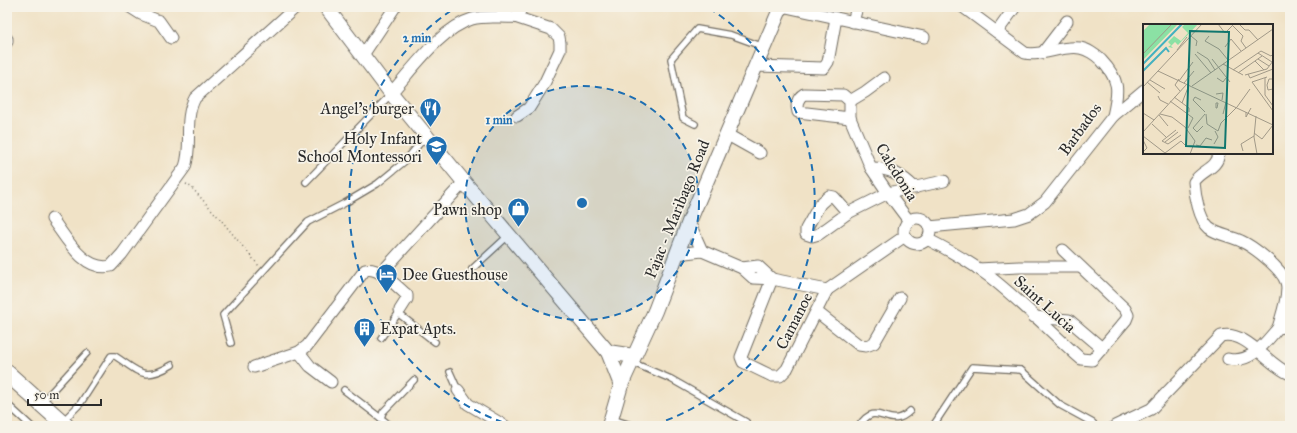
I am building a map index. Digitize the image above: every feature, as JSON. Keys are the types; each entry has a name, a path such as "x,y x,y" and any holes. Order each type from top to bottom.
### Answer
{"main road":[{"path":"7,373 64,424"}],"street":[{"path":"130,7 159,21 171,38"},
{"path":"52,219 83,258 98,266 111,266 122,254 185,167 188,158 188,122 191,104 195,98 296,7"},
{"path":"326,7 426,136 608,352 621,385"},
{"path":"363,55 395,7"},
{"path":"515,17 523,7"},
{"name":"Pajac - Maribago Road","path":"610,422 621,385 655,311 689,222 781,7"},
{"path":"786,7 924,37"},
{"path":"853,22 857,7"},
{"name":"Barbados","path":"929,227 1014,219 1029,214 1045,202 1113,116 1117,100 1116,80 1109,69 1096,55 1080,48 1044,51 1032,55 1025,53 963,7"},
{"path":"997,32 1015,7"},
{"path":"392,93 439,40 464,22 474,18 515,17 551,29 559,37 560,43 560,50 544,84 529,108 517,116"},
{"path":"755,66 824,68 828,62 836,18"},
{"path":"1044,51 1067,21"},
{"path":"850,101 884,78"},
{"path":"1113,116 1143,91"},
{"path":"804,94 843,95 850,101 850,118 802,114 798,112 796,106 798,100 804,94"},
{"name":"Caledonia","path":"850,118 871,168 909,220"},
{"path":"726,134 760,153"},
{"path":"1220,154 1219,158 1212,168 1198,175 1194,182 1199,209 1208,228 1241,241 1272,264 1288,280 1278,328 1258,351 1242,358 1233,360 1228,359"},
{"path":"871,168 884,168 902,176 915,188"},
{"path":"848,213 888,193 944,181"},
{"path":"381,273 464,182"},
{"path":"919,218 925,221 929,227 927,239 921,244 915,244 908,241 905,236 904,228 909,220 919,218"},
{"path":"689,222 702,251"},
{"path":"827,290 905,236"},
{"name":"Saint Lucia","path":"927,239 947,249 978,269 1000,286 1081,359 1092,360 1103,349 1126,320 1128,315 1125,309 1080,267"},
{"path":"1063,250 1080,267"},
{"path":"677,254 702,251 742,268 754,278 772,278"},
{"path":"978,269 1080,267"},
{"path":"254,367 299,352 307,346 365,270 369,269 381,273 407,295 407,299 399,312"},
{"name":"Camanoe","path":"772,278 827,290 787,369 780,376 772,376 743,362 741,357 772,278"},
{"path":"817,312 859,345 866,346 874,343 900,298"},
{"path":"1034,317 1069,320 1103,349"},
{"path":"1278,328 1290,326"},
{"path":"1115,426 1152,409 1221,336 1229,335 1239,337 1258,351 1270,363 1290,374"},
{"path":"299,352 310,366 331,382"},
{"path":"608,352 632,359"},
{"path":"458,390 468,404 505,426"}],"lane":[{"path":"695,124 683,118 671,59 686,41 697,29 731,35 764,47"},
{"path":"306,182 392,93"},
{"path":"231,343 223,315 308,222 377,184 405,161 426,136"},
{"path":"472,269 509,236"},
{"path":"380,338 399,312 435,342"},
{"path":"41,404 87,353"},
{"path":"64,424 80,404 111,356 116,356 138,372 149,374 157,373 172,365"},
{"path":"632,359 671,379 746,422"},
{"path":"933,426 972,367 1021,370 1060,405 1093,423"},
{"path":"450,372 458,390"},
{"path":"381,418 383,412 414,380"},
{"path":"344,390 391,426"},
{"path":"7,404 31,426"},
{"path":"859,426 864,418 873,414 897,420 905,416 910,411"},
{"path":"610,422 634,426"}],"path":[{"path":"177,178 191,187 222,220 263,271"}],"place":[{"name":"Angel's burger","path":"430,128"},
{"name":"Holy Infant School Montessori","path":"437,166"},
{"name":"Pawn shop","path":"518,228"},
{"name":"Dee Guesthouse","path":"386,294"},
{"name":"Expat Apts.","path":"365,348"}]}
